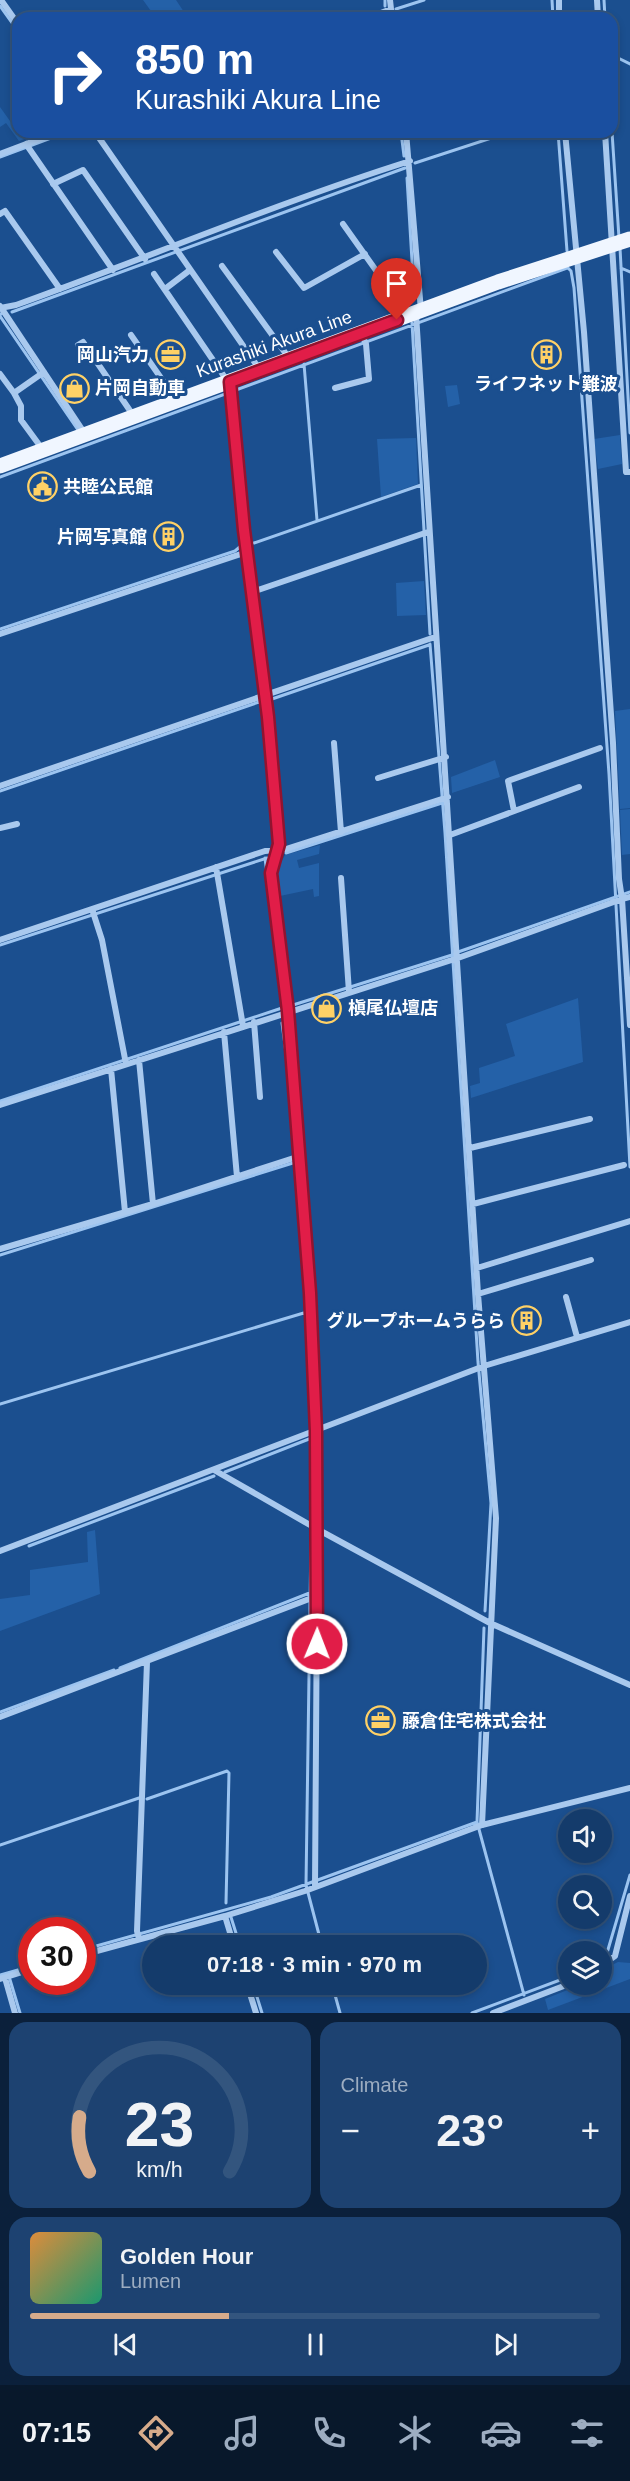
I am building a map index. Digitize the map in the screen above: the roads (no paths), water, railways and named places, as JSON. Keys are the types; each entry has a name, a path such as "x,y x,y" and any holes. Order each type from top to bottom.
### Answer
{"main road":[{"name":"Kurashiki Akura Line","path":"0,466 177,401 230,386 261,370 364,339 575,255 620,242"}],"street":[{"path":"1,0 12,16"},
{"path":"390,0 391,12"},
{"path":"383,12 391,9"},
{"path":"0,154 45,138"},
{"path":"99,138 261,370"},
{"path":"407,138 410,161 426,533 435,638 444,798 450,835 477,1268 480,1367 496,1518 479,1826"},
{"path":"565,138 584,332 630,1025"},
{"path":"606,138 620,242 629,472"},
{"path":"27,146 113,270"},
{"path":"85,434 41,374 0,307 178,250 410,161"},
{"path":"53,184 83,170 145,259"},
{"path":"0,214 5,210 60,289"},
{"path":"343,224 364,254 416,317"},
{"path":"276,252 303,288 364,254"},
{"path":"222,266 290,360"},
{"path":"165,289 190,270"},
{"path":"154,274 230,386 264,696 278,850 271,873 288,1011 297,1157 310,1293 316,1431 317,1529 314,1597 311,1886"},
{"path":"131,335 177,401"},
{"path":"334,388 369,379 364,339"},
{"path":"78,345 83,342 133,417"},
{"path":"0,374 21,406 21,420 43,450"},
{"path":"14,393 41,374"},
{"path":"252,592 426,533"},
{"path":"0,634 247,552"},
{"path":"0,786 435,638"},
{"path":"334,743 341,832"},
{"path":"514,811 507,781 600,748"},
{"path":"378,778 442,758"},
{"path":"450,835 579,787"},
{"path":"0,940 444,798"},
{"path":"0,828 17,824"},
{"path":"217,871 243,1023"},
{"path":"340,878 349,989"},
{"path":"0,1106 111,1069 125,1062 139,1060 224,1032 243,1023 254,1022 349,989 448,961 457,955 610,903 621,897 630,897"},
{"path":"93,912 102,940 125,1062"},
{"path":"254,1022 260,1097"},
{"path":"224,1032 237,1177"},
{"path":"139,1060 153,1204"},
{"path":"111,1069 125,1212"},
{"path":"470,1148 590,1119"},
{"path":"0,1249 153,1204 297,1157"},
{"path":"473,1204 624,1165"},
{"path":"477,1268 630,1221"},
{"path":"478,1294 591,1260"},
{"path":"566,1297 577,1338"},
{"path":"0,1551 480,1367 630,1322"},
{"path":"214,1470 490,1623 630,1685"},
{"path":"0,1717 314,1597"},
{"path":"138,1936 147,1662"},
{"path":"96,1950 138,1936 228,1915 479,1826 630,1788"},
{"path":"612,1958 615,1956 630,1896"},
{"path":"228,1915 232,1935"},
{"path":"6,1978 15,2013"},
{"path":"493,2013 558,1988"},
{"path":"250,1995 256,2013"}],"waterway":[{"path":"385,0 385,6"},
{"path":"396,9 424,0"},
{"path":"552,0 553,12"},
{"path":"604,0 605,12"},
{"path":"0,6 12,23"},
{"path":"618,58 630,64"},
{"path":"0,157 51,138"},
{"path":"402,138 404,156"},
{"path":"415,163 492,138"},
{"path":"558,138 567,251"},
{"path":"612,138 619,238"},
{"path":"12,312 405,168"},
{"path":"407,178 414,294"},
{"path":"620,248 630,433"},
{"path":"566,266 571,271 574,288 609,774 630,1167"},
{"path":"0,477 567,268"},
{"path":"621,268 630,272"},
{"path":"0,316 78,430"},
{"path":"412,323 430,634"},
{"path":"304,364 317,520"},
{"path":"228,392 232,438"},
{"path":"254,543 421,485"},
{"path":"0,629 235,551 242,545"},
{"path":"243,557 263,709 275,843"},
{"path":"430,644 445,833 478,1362 491,1503 485,1611"},
{"path":"272,699 429,645"},
{"path":"0,791 262,701"},
{"path":"286,853 442,803"},
{"path":"265,858 284,1007"},
{"path":"0,945 267,858"},
{"path":"458,952 630,892"},
{"path":"293,1005 452,955"},
{"path":"0,1101 285,1007"},
{"path":"282,1023 298,1173 311,1425"},
{"path":"0,1255 296,1162"},
{"path":"0,1404 307,1312"},
{"path":"311,1437 311,1518"},
{"path":"225,1472 309,1439"},
{"path":"29,1546 214,1476"},
{"path":"311,1536 306,1885 319,1935"},
{"path":"120,1668 312,1592"},
{"path":"484,1628 477,1822 524,1995"},
{"path":"0,1712 114,1670"},
{"path":"147,1799 227,1771 229,1773 226,1903"},
{"path":"0,1845 139,1798"},
{"path":"96,1946 271,1897 477,1822"},
{"path":"611,1941 630,1875"},
{"path":"230,1914 237,1935"},
{"path":"0,1975 18,1970"},
{"path":"8,1973 20,2013"},
{"path":"472,2013 558,1981"},
{"path":"256,1995 262,2013"},
{"path":"335,1995 340,2013"}],"place":[{"name":"岡山汽力","path":"170,355"},
{"name":"ライフネット難波","path":"546,355"},
{"name":"片岡自動車","path":"74,388"},
{"name":"共睦公民館","path":"42,487"},
{"name":"片岡写真館","path":"168,537"},
{"name":"槇尾仏壇店","path":"327,1008"},
{"name":"グループホームうらら","path":"526,1321"},
{"name":"藤倉住宅株式会社","path":"381,1721"}]}
